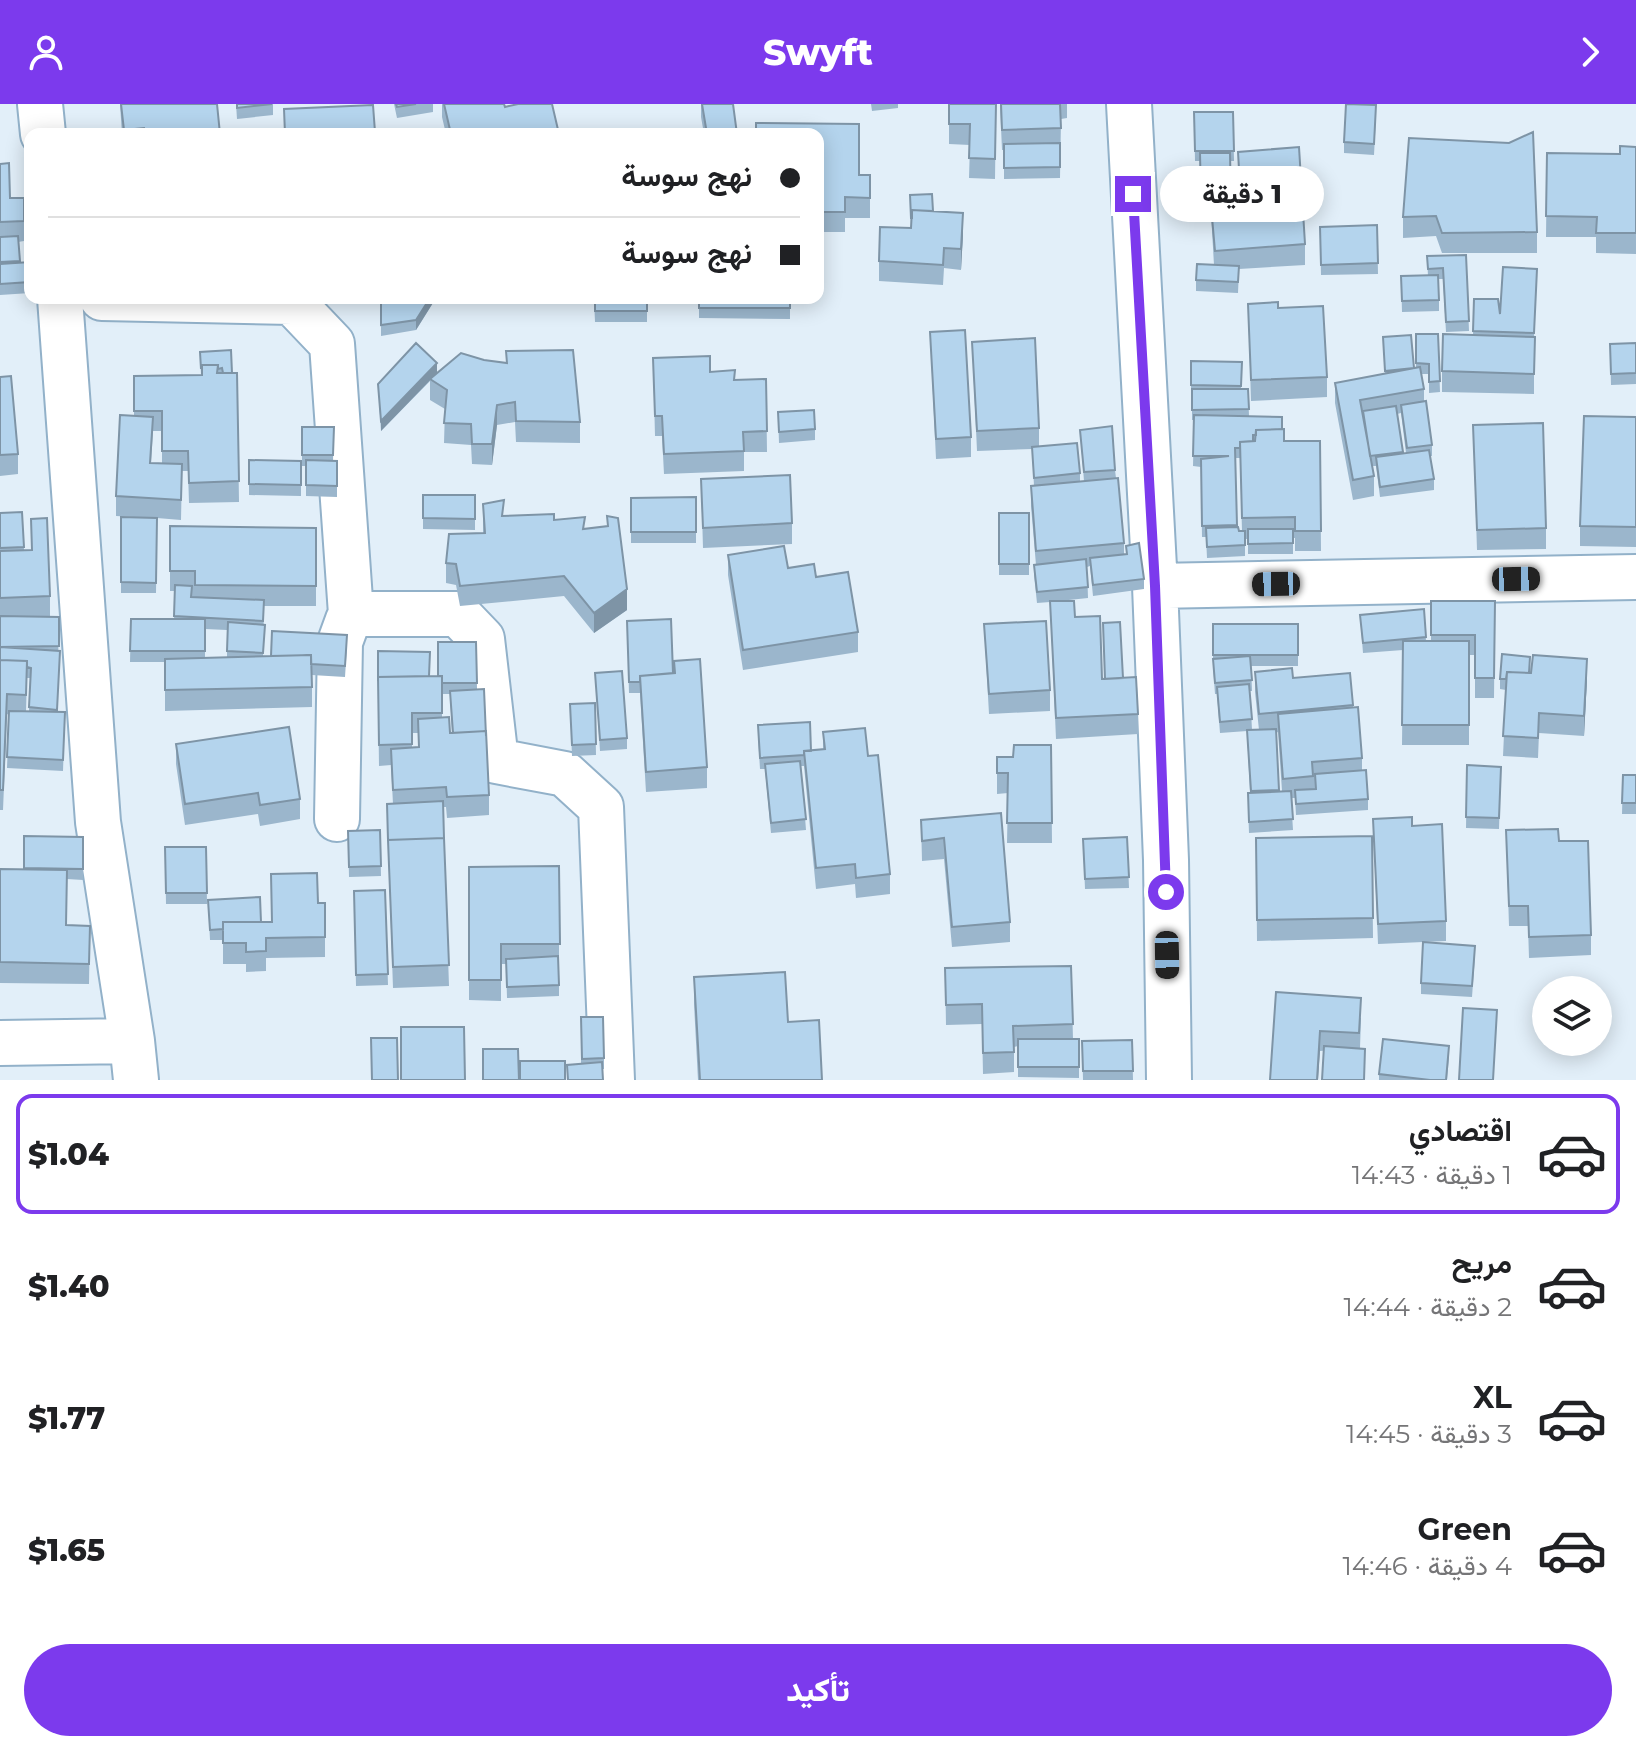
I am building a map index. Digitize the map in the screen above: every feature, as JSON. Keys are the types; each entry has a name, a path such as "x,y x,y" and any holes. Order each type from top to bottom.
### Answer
{"street":[{"path":"40,104 42,128"},
{"path":"1129,104 1155,586 1165,845 1169,1080"},
{"path":"0,1043 134,1060 98,822 60,304"},
{"path":"294,304 332,344 351,614 340,642 337,819"},
{"path":"1155,586 1636,577"},
{"path":"351,614 458,614 482,639 496,761 565,774 601,807 612,1080"}],"building":[{"path":"121,104 217,104 219,128 124,128"},
{"path":"237,104 272,104 237,108"},
{"path":"444,104 504,104 505,107 552,104 558,128 450,128"},
{"path":"702,104 733,104 736,128 706,128"},
{"path":"949,104 996,104 995,159 969,158 970,124 949,124"},
{"path":"1001,104 1060,104 1061,128 1002,130"},
{"path":"1346,104 1376,105 1374,144 1344,142"},
{"path":"373,105 375,128 285,128 284,109"},
{"path":"1194,112 1233,112 1234,151 1195,151"},
{"path":"756,123 859,124 859,175 870,175 870,198 845,197 845,212 824,212 824,128 756,128"},
{"path":"1533,132 1537,232 1442,233 1436,216 1403,217 1409,138 1509,143"},
{"path":"1060,143 1060,167 1004,168 1004,144"},
{"path":"1620,146 1636,147 1636,233 1596,233 1597,217 1546,216 1547,153 1620,154"},
{"path":"1299,147 1305,244 1215,251 1211,206 1241,204 1238,152"},
{"path":"1200,153 1230,153 1231,202 1201,202"},
{"path":"9,163 10,198 24,198 24,221 0,222 0,164"},
{"path":"932,194 933,211 912,210 911,218 910,195"},
{"path":"912,210 963,213 961,249 944,248 943,265 879,261 880,227 911,228"},
{"path":"1377,225 1378,263 1321,265 1320,227"},
{"path":"18,236 20,261 0,262 0,237"},
{"path":"1466,255 1469,321 1446,322 1443,268 1428,269 1427,256"},
{"path":"24,262 24,282 0,284 0,264"},
{"path":"1197,264 1239,266 1238,282 1196,280"},
{"path":"1503,267 1537,269 1534,333 1473,331 1474,299 1498,299 1500,314"},
{"path":"1438,275 1439,300 1402,301 1401,276"},
{"path":"1278,302 1278,308 1323,306 1327,377 1251,380 1248,304"},
{"path":"381,304 426,304 416,320 381,325"},
{"path":"595,304 647,304 647,311 595,311"},
{"path":"699,304 790,304 790,308 699,308"},
{"path":"965,330 971,437 936,439 930,332"},
{"path":"1416,334 1438,334 1440,381 1429,382 1429,364 1416,363"},
{"path":"1443,334 1535,337 1534,374 1442,371"},
{"path":"1411,335 1414,368 1385,371 1383,337"},
{"path":"1035,338 1039,428 977,431 972,342"},
{"path":"416,343 437,363 381,421 378,384"},
{"path":"1636,343 1636,373 1611,374 1610,344"},
{"path":"231,350 232,373 223,373 218,365 202,365 201,369 200,352"},
{"path":"573,350 580,422 516,421 515,402 497,405 492,444 472,444 471,424 444,423 447,390 430,379 461,353 507,363 506,351"},
{"path":"710,356 710,372 735,370 734,380 766,379 767,431 743,432 744,451 664,454 662,416 655,416 653,358"},
{"path":"1191,361 1242,362 1241,386 1191,385"},
{"path":"202,365 218,365 217,373 237,373 239,481 189,483 188,451 162,451 162,411 134,411 134,376 202,375"},
{"path":"1420,367 1424,389 1360,400 1374,476 1353,480 1335,383"},
{"path":"11,376 18,454 0,455 0,377"},
{"path":"1192,389 1248,389 1249,409 1192,410"},
{"path":"1426,401 1432,445 1407,448 1401,405"},
{"path":"1396,406 1403,452 1370,456 1363,411"},
{"path":"814,410 815,429 779,432 778,412"},
{"path":"120,415 153,417 150,463 182,464 181,500 116,496"},
{"path":"1194,415 1282,417 1282,429 1256,430 1253,441 1240,442 1240,448 1235,448 1237,525 1202,526 1201,459 1229,456 1193,456"},
{"path":"1584,416 1636,417 1636,527 1580,526"},
{"path":"1543,423 1546,528 1477,530 1473,425"},
{"path":"1112,426 1115,470 1084,472 1080,430"},
{"path":"302,427 334,427 333,455 302,455"},
{"path":"1284,429 1284,441 1320,441 1321,531 1295,531 1295,517 1242,518 1240,442 1255,441 1256,430"},
{"path":"1077,443 1080,473 1034,478 1032,447"},
{"path":"1429,450 1434,479 1380,487 1376,457"},
{"path":"249,460 301,461 301,485 249,484"},
{"path":"306,460 337,461 337,486 306,485"},
{"path":"790,475 792,523 703,528 701,479"},
{"path":"1118,478 1124,543 1036,551 1031,486"},
{"path":"423,495 475,495 475,519 423,518"},
{"path":"696,497 696,532 631,532 631,498"},
{"path":"504,500 502,516 554,514 554,520 585,517 583,529 608,526 607,516 618,518 627,589 594,613 564,576 460,586 456,564 446,563 449,534 485,533 483,504"},
{"path":"22,512 24,547 0,548 0,513"},
{"path":"999,513 1029,513 1029,564 999,564"},
{"path":"121,517 157,518 156,583 121,582"},
{"path":"47,518 50,596 0,598 0,551 32,550 31,519"},
{"path":"170,526 316,528 316,586 195,585 195,571 170,571"},
{"path":"1238,527 1239,531 1245,531 1245,545 1207,547 1206,528"},
{"path":"1248,529 1293,529 1293,543 1248,544"},
{"path":"1139,543 1144,579 1093,585 1090,558 1127,554 1126,546"},
{"path":"784,546 788,568 814,564 816,577 848,572 858,632 743,650 728,555"},
{"path":"1086,559 1088,587 1037,592 1034,565"},
{"path":"175,585 192,586 191,597 264,600 263,621 174,616"},
{"path":"1050,601 1074,601 1075,617 1100,616 1102,679 1136,677 1138,714 1056,718"},
{"path":"1431,601 1495,601 1494,678 1475,678 1475,635 1431,635"},
{"path":"1424,609 1426,637 1363,643 1360,615"},
{"path":"0,616 59,617 59,646 0,647"},
{"path":"131,619 205,619 205,651 130,651"},
{"path":"671,619 673,673 640,676 640,682 629,682 627,621"},
{"path":"1046,621 1050,690 989,694 984,624"},
{"path":"228,622 265,625 263,653 227,651"},
{"path":"1120,622 1123,678 1105,679 1103,623"},
{"path":"1213,624 1298,624 1298,655 1213,655"},
{"path":"272,631 347,635 345,666 311,664 311,655 271,656"},
{"path":"1403,641 1469,641 1469,725 1402,725"},
{"path":"438,642 476,642 477,683 442,683 442,676 438,676"},
{"path":"0,647 60,651 57,710 29,707 31,668 27,667 27,661 0,660"},
{"path":"378,651 430,652 429,676 378,677"},
{"path":"1502,654 1530,657 1529,673 1507,672 1506,679 1500,679"},
{"path":"311,655 312,687 165,690 165,659"},
{"path":"1533,655 1587,659 1584,716 1539,713 1538,738 1503,736 1507,672 1531,673"},
{"path":"1250,656 1252,680 1215,683 1213,659"},
{"path":"700,659 707,767 646,772 640,676 675,673 674,661"},
{"path":"0,660 27,661 26,695 7,694 3,790 0,790"},
{"path":"1292,668 1293,678 1350,673 1353,705 1259,714 1255,672"},
{"path":"622,671 627,738 600,740 595,673"},
{"path":"442,676 442,713 412,713 412,744 379,745 378,677"},
{"path":"1249,684 1252,719 1220,722 1217,687"},
{"path":"484,689 486,731 453,733 450,691"},
{"path":"595,703 596,744 572,745 570,704"},
{"path":"1358,707 1362,758 1312,762 1313,776 1283,779 1278,714"},
{"path":"9,711 65,712 63,760 7,757"},
{"path":"449,717 450,733 486,731 489,795 447,797 446,787 393,790 391,749 419,747 418,719"},
{"path":"810,722 811,751 804,751 804,755 760,758 758,725"},
{"path":"289,727 300,799 260,805 258,793 185,804 176,744"},
{"path":"865,728 868,756 878,755 890,874 856,878 855,864 816,868 804,751 825,749 823,732"},
{"path":"1276,729 1279,790 1251,791 1247,730"},
{"path":"1014,745 1051,745 1052,823 1007,823 1008,773 997,773 997,757 1013,757"},
{"path":"800,761 806,819 771,823 765,764"},
{"path":"1467,765 1501,767 1499,818 1466,817"},
{"path":"1366,770 1368,799 1296,804 1295,790 1316,789 1315,774"},
{"path":"1623,775 1636,775 1636,803 1622,803"},
{"path":"1291,791 1293,819 1249,822 1248,793"},
{"path":"443,801 444,838 388,840 387,804"},
{"path":"1001,813 1010,922 952,927 944,838 922,841 921,820"},
{"path":"1412,817 1412,826 1442,824 1446,921 1378,924 1373,819"},
{"path":"1558,829 1559,841 1588,841 1591,935 1529,937 1528,906 1509,906 1506,830"},
{"path":"380,830 381,866 349,867 348,831"},
{"path":"24,836 83,837 83,869 24,868"},
{"path":"1372,836 1373,918 1257,920 1256,838"},
{"path":"1127,837 1129,877 1085,879 1083,839"},
{"path":"444,838 449,965 393,967 388,840"},
{"path":"165,847 206,847 207,893 166,893"},
{"path":"559,866 560,944 501,944 501,980 469,980 469,867"},
{"path":"0,869 67,870 66,925 90,926 89,964 0,962"},
{"path":"317,873 318,903 325,903 325,937 266,938 266,951 246,952 246,943 223,943 223,922 272,922 271,874"},
{"path":"385,890 388,974 356,975 354,891"},
{"path":"260,897 261,922 223,922 223,929 210,930 208,900"},
{"path":"1423,942 1475,946 1472,986 1421,983"},
{"path":"558,956 559,985 507,987 506,959"},
{"path":"1071,966 1073,1024 1013,1026 1014,1052 983,1053 982,1004 946,1005 945,968"},
{"path":"785,972 788,1022 819,1020 822,1080 700,1080 694,977"},
{"path":"1276,992 1361,998 1359,1033 1320,1031 1317,1080 1270,1080"},
{"path":"1463,1008 1497,1010 1493,1080 1459,1080"},
{"path":"581,1017 603,1017 604,1058 582,1059"},
{"path":"401,1027 464,1027 465,1080 401,1080"},
{"path":"371,1038 397,1038 398,1080 372,1080"},
{"path":"1018,1039 1079,1039 1079,1067 1018,1067"},
{"path":"1383,1039 1449,1046 1446,1080 1379,1074"},
{"path":"1132,1040 1133,1071 1083,1071 1082,1041"},
{"path":"1324,1046 1365,1049 1364,1080 1322,1080"},
{"path":"483,1049 518,1049 519,1080 483,1080"},
{"path":"520,1061 565,1061 565,1080 520,1080"},
{"path":"602,1062 603,1080 568,1080 567,1065"}],"route":[{"path":"1133,194 1155,586 1166,892"}]}
